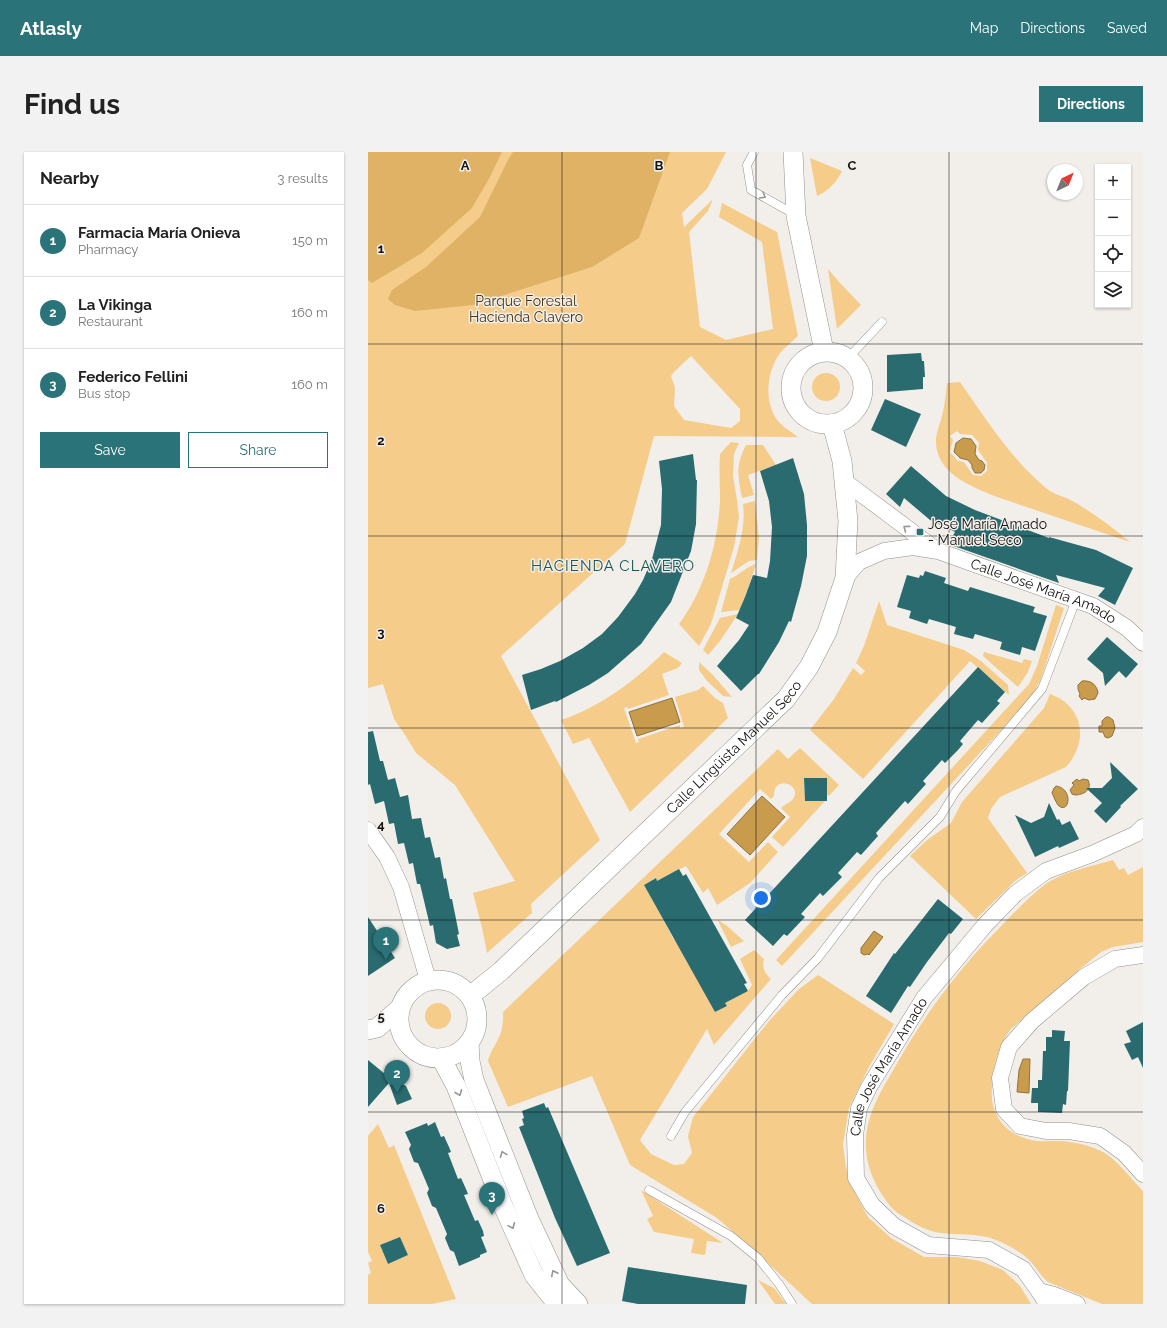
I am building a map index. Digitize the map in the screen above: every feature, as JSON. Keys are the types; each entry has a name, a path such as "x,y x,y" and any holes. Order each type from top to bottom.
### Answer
{"street":[{"path":"793,152 796,216 824,351"},
{"path":"824,351 835,352 848,358 854,363 861,374 864,386 862,398 857,409 848,418 832,424 817,423 807,418 798,410 790,389 792,377 797,367 804,359 814,353 824,351"},
{"name":"Calle Lingüista Manuel Seco","path":"470,996 501,971 786,700 810,667 827,632 845,578 848,521 841,455 832,424"},
{"name":"Calle José María Amado","path":"844,481 938,551"},
{"name":"Calle José María Amado","path":"845,578 859,562 884,551 913,547 938,551 1093,606 1127,628 1143,643"},
{"name":"Calle José María Amado","path":"1043,1297 1023,1269 989,1250 928,1244 894,1226 872,1205 856,1178 855,1135 859,1108 869,1086 924,998 985,925 1015,894 1046,871 1092,854 1136,834 1143,827"},
{"path":"368,830 387,857 400,887 428,980"},
{"path":"1143,955 1115,959 1084,977 1032,1020 1009,1047 1000,1078 1004,1109 1020,1126 1046,1131 1069,1131 1100,1136 1124,1153 1143,1174"},
{"path":"440,979 450,981 460,986 470,996 477,1011 477,1023 469,1043 452,1056 441,1058 431,1058 412,1049 400,1031 398,1019 400,1008 410,991 417,985 428,980 440,979"},
{"path":"373,1029 400,1008"},
{"path":"373,1029 406,1041"},
{"path":"469,1043 470,1061 474,1080 529,1219 560,1285 578,1304"},
{"path":"441,1058 456,1086 504,1208 534,1275 557,1304"},
{"path":"1043,1297 1054,1295 1077,1304"}],"lane":[{"path":"754,152 747,165 752,190 796,216"},
{"path":"848,358 882,322"},
{"path":"671,1136 685,1112 782,995 818,958 879,878 940,817 956,791 1042,689 1076,600"},
{"path":"649,1190 732,1236 758,1258 779,1284 792,1304"}],"green space":[{"name":"Parque Forestal Hacienda Clavero","path":"368,152 726,152 707,189 682,213 684,227 713,199 708,211 689,232 700,327 726,340 773,329 762,242 719,217 722,203 777,232 798,336 780,353 776,360 770,375 768,392 771,408 778,421 798,437 654,436 625,544 501,656 600,840 531,904 532,913 487,953 473,893 515,881 455,785 416,753 394,719 383,684 368,688","holes":["691,356 740,409 740,421 731,428 684,420 674,406 675,388 671,376"]},
{"path":"810,158 842,171 832,186 817,196"},
{"path":"828,269 861,305 837,329"},
{"path":"826,373 836,377 840,387 836,397 826,401 816,397 812,387 816,377"},
{"path":"960,382 989,424 1033,477 1046,488 1083,507 1104,521 1130,542 997,497 965,483 947,469 937,450 936,438 943,411 947,383","holes":["957,431 960,434 972,435 979,443 978,450 987,463 987,471 981,476 973,475 964,462 958,461 950,452 953,440 950,436"]},
{"path":"731,442 739,443 734,454 733,476 739,517 734,547 711,624 699,646 679,624 703,581 713,549 719,517 720,454"},
{"path":"746,445 763,445 776,465 748,475 754,495 742,498 738,471 740,459"},
{"path":"755,501 759,538 757,560 749,561 731,573 739,548 742,531 744,513 743,504"},
{"path":"756,564 740,610 721,612 730,579"},
{"path":"879,601 887,625 964,650 981,661 1008,685 1009,695 970,661 863,779 810,730 834,699 853,668 861,675 865,671 856,663 864,646"},
{"path":"1056,605 1064,608 1041,679 1031,698 782,966 776,960 1029,684 1037,666"},
{"path":"738,614 720,641 708,655 703,650 720,618"},
{"path":"664,652 682,663 678,668 662,674 669,695 628,709 627,707 624,708 636,743 639,742 638,739 680,725 680,728 684,727 675,697 698,690 703,686 715,698 723,703 728,718 630,812 589,738 573,744 561,720 589,708 616,692 653,663"},
{"path":"984,652 1022,663 1024,659 1032,661 1028,672 1018,687 983,656"},
{"path":"699,662 712,674 732,697 723,696 707,681 699,670"},
{"path":"1050,694 1070,707 1076,716 1080,736 1078,746 1066,767 1000,797 991,809 988,818 1027,873 1016,880 976,919 910,856 927,840 951,823 962,802 1044,708"},
{"path":"800,748 839,785 829,796 827,794 827,778 804,778 805,801 825,801 783,847 772,837 790,817 781,808 793,799 795,794 794,789 787,784 782,783 778,785 775,789 774,796 771,799 760,789 719,834 749,862 768,842 778,852 750,883 717,905 708,888 703,893 686,866 657,881 655,878 644,885 646,888 649,886 651,897 674,940 678,938 717,1008 714,1010 715,1012 727,1006 725,1003 748,991 752,985 740,959 754,950 764,959 764,970 771,979 714,1045 707,1029 640,1140 651,1154 674,1165 684,1164 692,1153 688,1136 693,1117 769,1021 799,989 818,975 894,1024 869,1067 849,1108 843,1145 846,1167 851,1185 868,1217 891,1238 924,1257 957,1257 980,1261 1003,1270 1020,1286 1031,1304 812,1304 717,1218 630,1165 592,1076 508,1107 488,1061 501,1032 503,1025 503,1012 778,749 788,759"},
{"path":"1113,860 1119,870 1124,868 1128,875 1143,867 1143,942 1113,947 1101,952 1010,1030 1002,1043 995,1065 992,1098 998,1117 1010,1131 1018,1136 1038,1141 1073,1142 1097,1149 1107,1154 1143,1191 1143,1304 1102,1304 1048,1282 1023,1255 996,1240 974,1235 935,1232 916,1225 895,1210 881,1194 869,1167 866,1148 869,1120 885,1084 919,1028 959,972 1020,907 1043,886 1068,873"},
{"path":"717,919 727,926 744,941 731,947"},
{"path":"438,1003 447,1007 451,1016 447,1025 438,1029 429,1025 425,1016 429,1007"},
{"path":"378,1124 389,1148 394,1145 456,1299 432,1304 368,1304 368,1275 371,1273 368,1263 372,1261 368,1252 368,1136","holes":["400,1237 408,1255 388,1264 380,1245"]},
{"path":"641,1190 723,1243 707,1241 705,1255 691,1253 694,1239 654,1232 647,1219 653,1216"},
{"path":"758,1280 774,1288 786,1304 775,1304"}],"shaded area":[{"path":"368,152 502,152 490,177 472,208 422,253 372,283 368,280"},
{"path":"513,152 670,152 639,238 592,267 473,305 415,311 395,305 388,299 392,290 426,267 480,217"},
{"path":"963,438 971,439 976,446 975,454 985,465 984,470 981,473 975,473 968,460 960,458 954,452 956,443"},
{"path":"1082,681 1088,681 1095,685 1098,693 1095,699 1089,700 1084,698 1082,700 1079,696 1078,685"},
{"path":"672,698 680,722 637,736 629,712"},
{"path":"1106,717 1113,720 1115,728 1112,736 1108,738 1105,737 1103,732 1099,732 1099,726 1102,726 1102,721"},
{"path":"1077,779 1079,781 1083,779 1088,780 1089,787 1084,793 1075,795 1072,794 1070,790 1074,785 1072,783"},
{"path":"1056,786 1065,791 1067,795 1068,800 1066,807 1063,808 1059,806 1055,800 1052,793"},
{"path":"762,796 785,817 750,855 727,834"},
{"path":"874,931 883,937 869,955 864,955 861,953 861,948"},
{"path":"1023,1059 1030,1059 1029,1093 1017,1092 1019,1070"}],"building":[{"path":"921,353 922,361 924,361 925,377 923,377 923,389 887,392 887,355"},
{"path":"885,399 921,414 906,447 871,430"},
{"path":"693,454 697,480 696,524 691,551 671,602 641,644 608,673 589,685 556,702 555,701 531,710 522,675 560,661 583,648 602,634 618,617 635,594 643,580 652,559 661,525 662,489 659,461"},
{"path":"793,458 804,494 807,525 807,556 801,586 791,622 789,621 779,642 759,674 741,691 717,666 739,640 749,625 736,618 753,575 767,578 770,561 772,527 769,501 760,471"},
{"path":"911,466 946,496 975,510 1049,538 1096,550 1133,568 1115,605 1098,596 1105,588 1056,575 1059,583 948,544 955,532 930,520 904,498 900,507 886,494"},
{"path":"925,571 946,578 944,583 968,591 970,587 1035,607 1033,612 1047,616 1035,651 1022,647 1020,655 1000,649 1002,642 975,634 973,639 954,634 956,627 929,619 927,624 909,618 911,611 897,607 907,575 919,578 920,575 923,576"},
{"path":"1107,637 1138,664 1126,678 1119,671 1105,686 1103,673 1087,659"},
{"path":"978,667 1005,692 997,701 1000,703 982,723 978,720 960,741 963,744 958,750 945,763 942,760 923,781 926,784 908,804 905,801 876,833 878,836 861,855 857,852 838,873 842,877 823,896 820,893 801,914 805,917 787,936 784,934 773,946 745,920"},
{"path":"373,731 380,761 383,761 388,780 395,778 400,797 408,795 412,819 421,818 425,838 430,837 435,858 440,857 444,879 446,878 450,899 452,899 460,946 447,949 436,943 433,925 430,926 420,884 417,884 413,863 409,864 404,843 398,844 394,823 389,824 384,801 375,804 370,784 368,785 368,732"},
{"path":"1110,762 1138,789 1120,806 1121,807 1106,823 1094,811 1102,803 1086,788 1102,788 1112,778"},
{"path":"804,778 827,778 827,801 805,801"},
{"path":"1049,803 1057,820 1059,819 1062,825 1070,821 1079,839 1059,848 1058,846 1035,857 1015,815 1031,823 1044,817"},
{"path":"679,869 683,876 686,874 747,983 744,984 748,991 725,1003 727,1006 715,1012 644,885 656,878 657,881"},
{"path":"938,899 963,919 951,934 949,933 910,987 908,986 891,1013 866,996 894,953 895,954"},
{"path":"368,917 395,958 368,976"},
{"path":"1143,1022 1143,1068 1138,1057 1132,1060 1124,1044 1131,1042 1126,1031"},
{"path":"1052,1030 1065,1031 1064,1041 1070,1041 1068,1091 1066,1105 1063,1104 1062,1113 1038,1112 1038,1103 1031,1103 1032,1088 1038,1088 1038,1080 1042,1080 1043,1051 1046,1051 1046,1037 1052,1037"},
{"path":"368,1060 385,1074 406,1086 412,1099 397,1105 389,1083 368,1107"},
{"path":"544,1103 546,1108 548,1107 610,1253 577,1266 555,1218 519,1127 524,1125 522,1111"},
{"path":"435,1122 441,1137 444,1136 449,1147 451,1152 448,1153 458,1179 461,1178 466,1189 468,1194 464,1195 475,1221 478,1220 483,1231 484,1236 481,1237 487,1252 480,1255 480,1257 459,1266 454,1252 450,1250 445,1238 447,1234 436,1208 432,1206 427,1193 429,1189 418,1163 414,1162 409,1149 411,1145 405,1132 427,1123 428,1126"},
{"path":"400,1237 408,1255 388,1264 380,1245"},
{"path":"628,1267 747,1285 745,1304 638,1304 622,1301"}],"place":[{"name":"José María Amado - Manuel Seco","path":"920,532"},
{"name":"Farmacia María Onieva","path":"386,960"},
{"name":"La Vikinga","path":"397,1093"},
{"name":"Federico Fellini","path":"492,1215"}],"district":[{"name":"HACIENDA CLAVERO","path":"613,566"}]}
